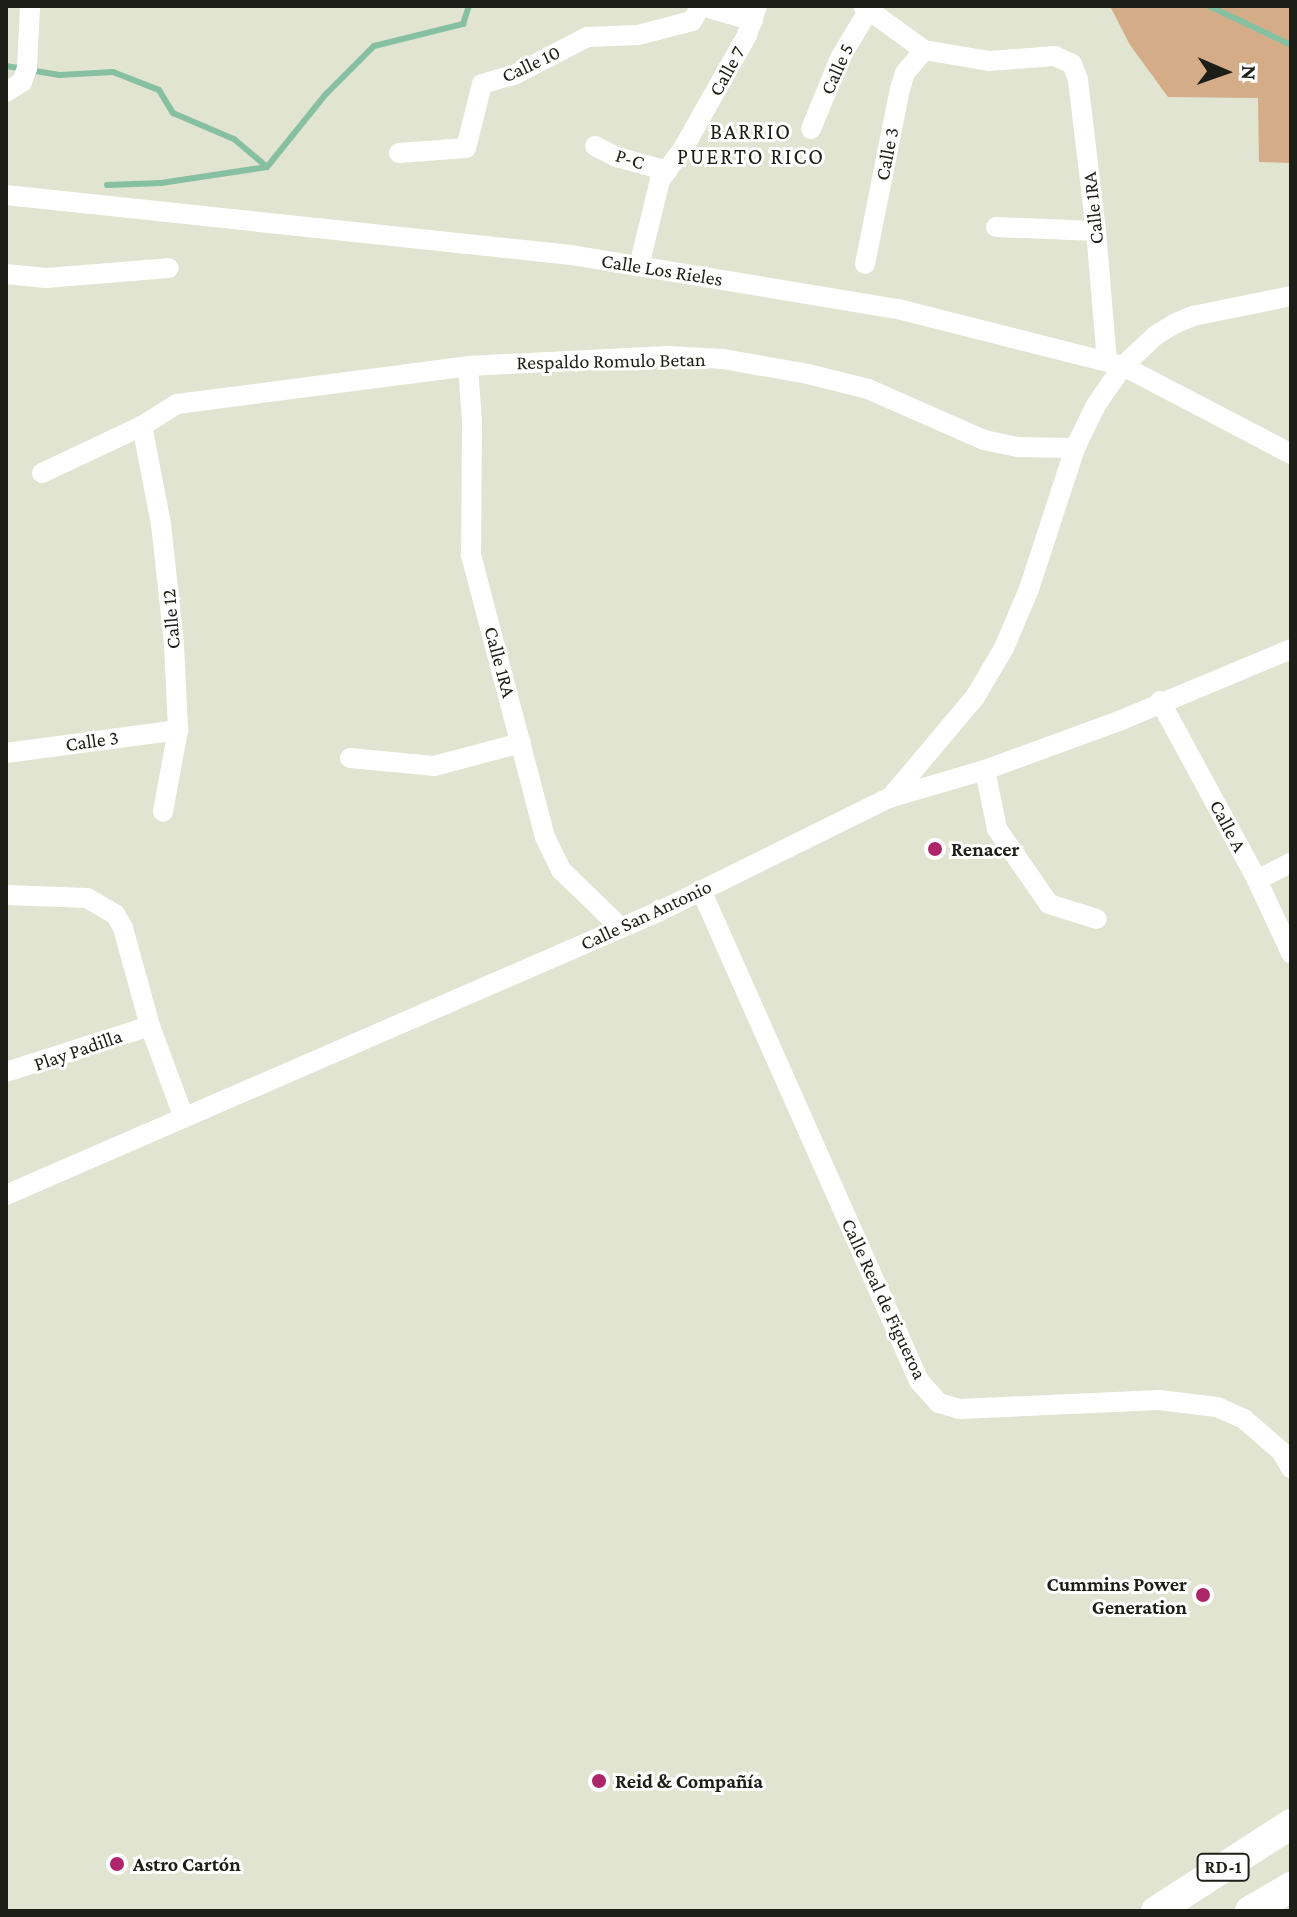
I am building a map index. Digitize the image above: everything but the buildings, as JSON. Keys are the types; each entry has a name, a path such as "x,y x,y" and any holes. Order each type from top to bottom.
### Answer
{"highway":[{"name":"RD-1","path":"1156,1911 1291,1824"},
{"name":"RD-1","path":"1250,1911 1291,1887"}],"street":[{"path":"14,87 27,68 30,6"},
{"path":"702,6 755,14"},
{"name":"Calle 10","path":"399,153 466,148 482,84 516,74 587,37 638,35 692,21 702,6"},
{"path":"866,8 924,50"},
{"name":"Calle 5","path":"811,129 840,58 866,8"},
{"name":"Calle 7","path":"639,266 660,180 684,147 755,14"},
{"name":"Calle 1RA","path":"924,50 989,61 1055,56 1068,59 1078,80 1115,364"},
{"name":"Calle 3","path":"865,264 900,89 905,73 924,50"},
{"name":"P-C","path":"595,146 617,157 667,171"},
{"name":"Calle Los Rieles","path":"6,195 571,255 898,309 1115,364 1291,454"},
{"path":"996,227 1096,231"},
{"path":"6,274 46,278 169,268"},
{"path":"889,798 975,697 1004,648 1029,589 1075,448 1115,364 1156,335 1193,316 1291,296"},
{"name":"Respaldo Romulo Betan","path":"42,473 142,426 177,404 468,366 667,356 723,359 808,374 868,389 984,440 1018,447 1075,448"},
{"name":"Calle 1RA","path":"468,366 472,422 471,555 545,837 561,870 621,928"},
{"name":"Calle 12","path":"142,426 161,524 178,730 163,812"},
{"name":"Calle San Antonio","path":"6,1195 621,928 889,798 985,770 1119,721 1160,701 1291,649"},
{"name":"Calle A","path":"1160,701 1257,880 1291,953"},
{"name":"Calle 3","path":"6,753 178,730"},
{"path":"350,758 434,766 521,743"},
{"path":"985,770 997,829 1049,904 1097,919"},
{"path":"1257,880 1291,863"},
{"name":"Calle Real de Figueroa","path":"701,890 919,1381 939,1403 960,1409 1159,1400 1217,1407 1244,1419 1281,1451 1291,1468"},
{"path":"6,895 87,898 115,914 123,928 150,1026 184,1118"},
{"name":"Play Padilla","path":"6,1072 150,1026"}],"shaded area":[{"path":"1110,6 1291,6 1291,163 1259,162 1258,98 1168,97 1130,45"}],"waterway":[{"path":"107,185 161,183 267,167 325,95 374,46 463,24 469,6"},
{"path":"1209,6 1291,45"},
{"path":"6,66 59,75 113,72 159,90 173,113 234,139 267,167"}],"place":[{"name":"Renacer","path":"935,849"},
{"name":"Cummins Power Generation","path":"1203,1595"},
{"name":"Reid & Compañía","path":"599,1781"},
{"name":"Astro Cartón","path":"117,1864"}],"district":[{"name":"BARRIO PUERTO RICO","path":"751,144"}]}
